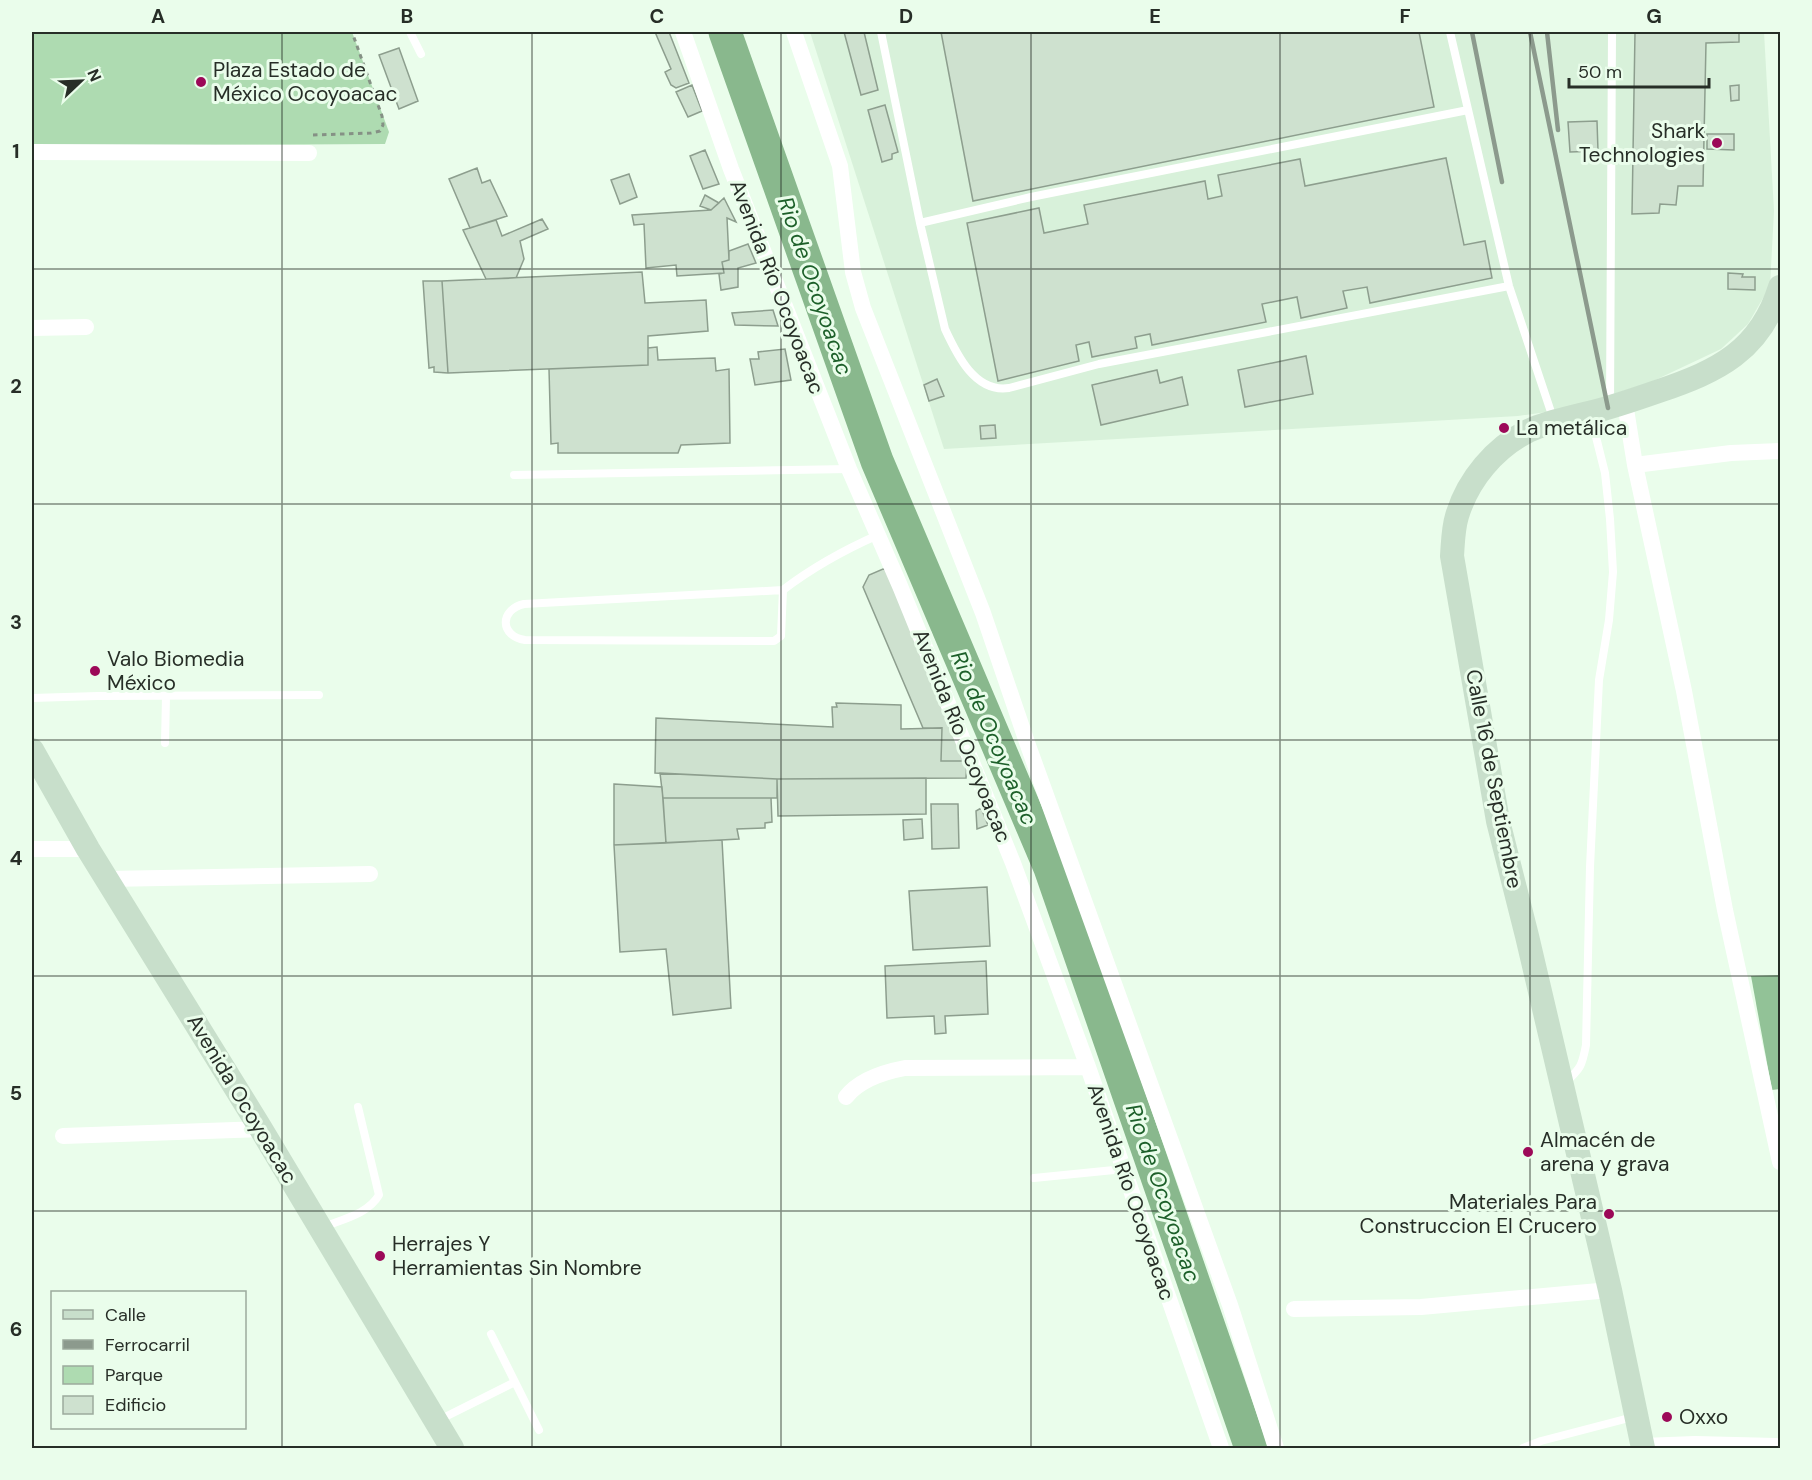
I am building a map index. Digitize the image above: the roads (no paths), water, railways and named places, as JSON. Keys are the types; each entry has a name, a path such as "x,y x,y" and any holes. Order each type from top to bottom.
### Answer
{"main road":[{"name":"Calle 16 de Septiembre","path":"1643,1448 1610,1290 1498,821 1452,556 1453,535 1457,516 1473,479 1511,441 1530,430 1608,408 1697,378 1735,356 1764,324 1780,287"},
{"name":"Avenida Ocoyoacac","path":"32,750 106,879 261,1129 452,1449"}],"street":[{"name":"Avenida Río Ocoyoacac","path":"683,32 731,169 849,469 1013,863 1088,1067 1221,1449"},
{"path":"794,32 840,166 853,272 863,308 982,613 1226,1294 1276,1449"},
{"path":"32,152 309,153"},
{"path":"32,328 86,327"},
{"path":"1608,408 1635,465 1684,691 1725,910 1780,1162"},
{"path":"1635,465 1731,453 1780,451"},
{"path":"32,849 88,849"},
{"path":"106,879 370,874"},
{"path":"846,1097 874,1077 887,1071 905,1068 1088,1067"},
{"path":"63,1136 261,1129"},
{"path":"1294,1309 1421,1306 1610,1290"},
{"path":"1643,1448 1696,1446 1776,1446 1780,1448"}],"lane":[{"path":"410,32 421,54"},
{"path":"881,32 920,223 945,329 952,345 974,377 984,384 1001,389 1110,362 1509,286"},
{"path":"1450,32 1509,286 1554,422"},
{"path":"1562,1085 1579,1070 1586,1045 1590,867 1599,680 1609,621 1613,572 1605,473 1608,408 1612,32"},
{"path":"920,223 1031,197 1468,110"},
{"path":"514,475 849,469"},
{"path":"783,590 781,636 774,641 525,640 515,638 510,634 506,624 510,610 524,604 783,590 842,551 878,535"},
{"path":"32,698 319,695"},
{"path":"165,743 166,696"},
{"path":"320,1228 364,1210 375,1202 379,1195 358,1107"},
{"path":"1034,1178 1124,1169"},
{"path":"490,1334 539,1430"},
{"path":"436,1422 515,1382"},
{"path":"1523,1449 1540,1441 1636,1416"}],"waterway":[{"name":"Rio de Ocoyoacac","path":"725,32 877,461 1050,868 1251,1448"}],"railway":[{"path":"1472,32 1502,182"},
{"path":"1530,32 1608,408"},
{"path":"1547,32 1558,130"}],"place":[{"name":"Plaza Estado de México Ocoyoacac","path":"201,82"},
{"name":"Shark Technologies","path":"1717,143"},
{"name":"La metálica","path":"1504,428"},
{"name":"Valo Biomedia México","path":"95,671"},
{"name":"Almacén de arena y grava","path":"1528,1152"},
{"name":"Materiales Para Construccion El Crucero","path":"1609,1214"},
{"name":"Herrajes Y Herramientas Sin Nombre","path":"380,1256"},
{"name":"Oxxo","path":"1667,1417"}]}
